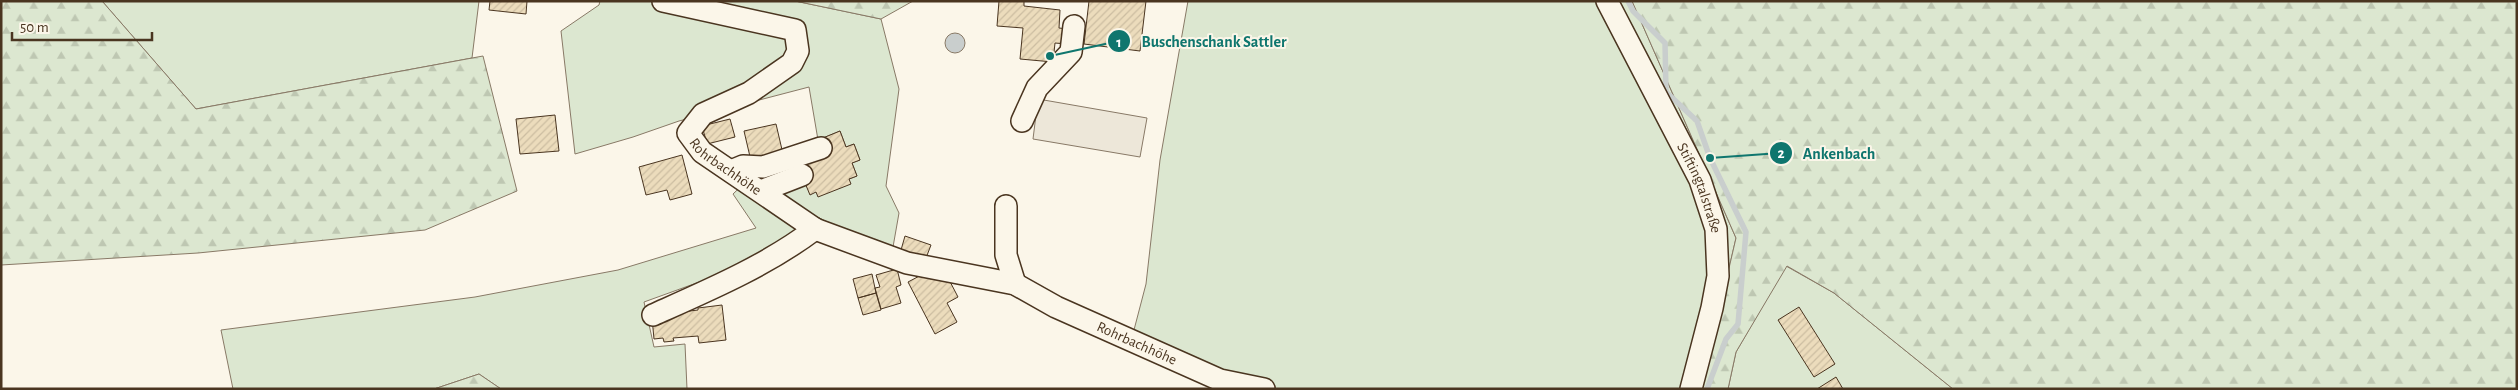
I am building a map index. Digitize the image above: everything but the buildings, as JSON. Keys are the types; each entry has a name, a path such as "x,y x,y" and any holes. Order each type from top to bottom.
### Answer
{"street":[{"name":"Rohrbachhöhe","path":"663,1 795,30 798,50 792,63 749,94 703,114 688,133 702,152 815,229 907,263 1015,284 1056,308 1220,380 1264,389"},
{"name":"Stiftingtalstraße","path":"1608,1 1692,162 1716,229 1718,276 1712,308 1691,389"},
{"path":"1022,121 1037,88 1071,52 1074,26"},
{"path":"731,171 742,166 764,166 821,148"},
{"path":"761,191 802,174"},
{"path":"1006,206 1006,255 1015,284"},
{"path":"653,315 722,284 786,251 815,229"}],"green space":[{"path":"1,1 102,1 196,109 483,56 517,191 425,230 198,253 1,265"},
{"path":"102,1 479,1 472,58 196,109"},
{"path":"600,1 795,1 881,19 899,89 886,186 899,213 893,247 862,239 817,217 791,240 738,268 644,302 654,347 685,344 687,389 501,389 479,374 434,389 233,389 221,330 475,297 618,270 756,228 733,194 755,173 798,166 810,194 857,176 852,163 860,160 854,144 846,147 840,131 818,140 809,87 679,121 575,154 561,31 599,5"},
{"path":"795,1 913,1 881,19"},
{"path":"1188,1 1632,1 1736,238 1701,389 1229,389 1129,349 1146,284 1160,160"},
{"path":"1632,1 2517,1 2517,389 1953,389 1834,293 1787,266 1736,352 1728,389 1701,389 1736,238"},
{"path":"1786,266 1834,293 1953,389 1728,389 1736,352"},
{"path":"479,374 501,389 434,389"}],"shaded area":[{"path":"955,33 962,36 965,43 962,50 955,53 948,50 945,43 948,36"},
{"path":"1038,99 1147,118 1140,157 1033,139"}],"waterway":[{"path":"1628,1 1633,11 1665,43 1666,92 1697,121 1710,158 1746,232 1738,324 1726,339 1707,389"}],"place":[{"name":"Buschenschank Sattler","path":"1050,56"},
{"name":"Ankenbach","path":"1710,158"}]}
